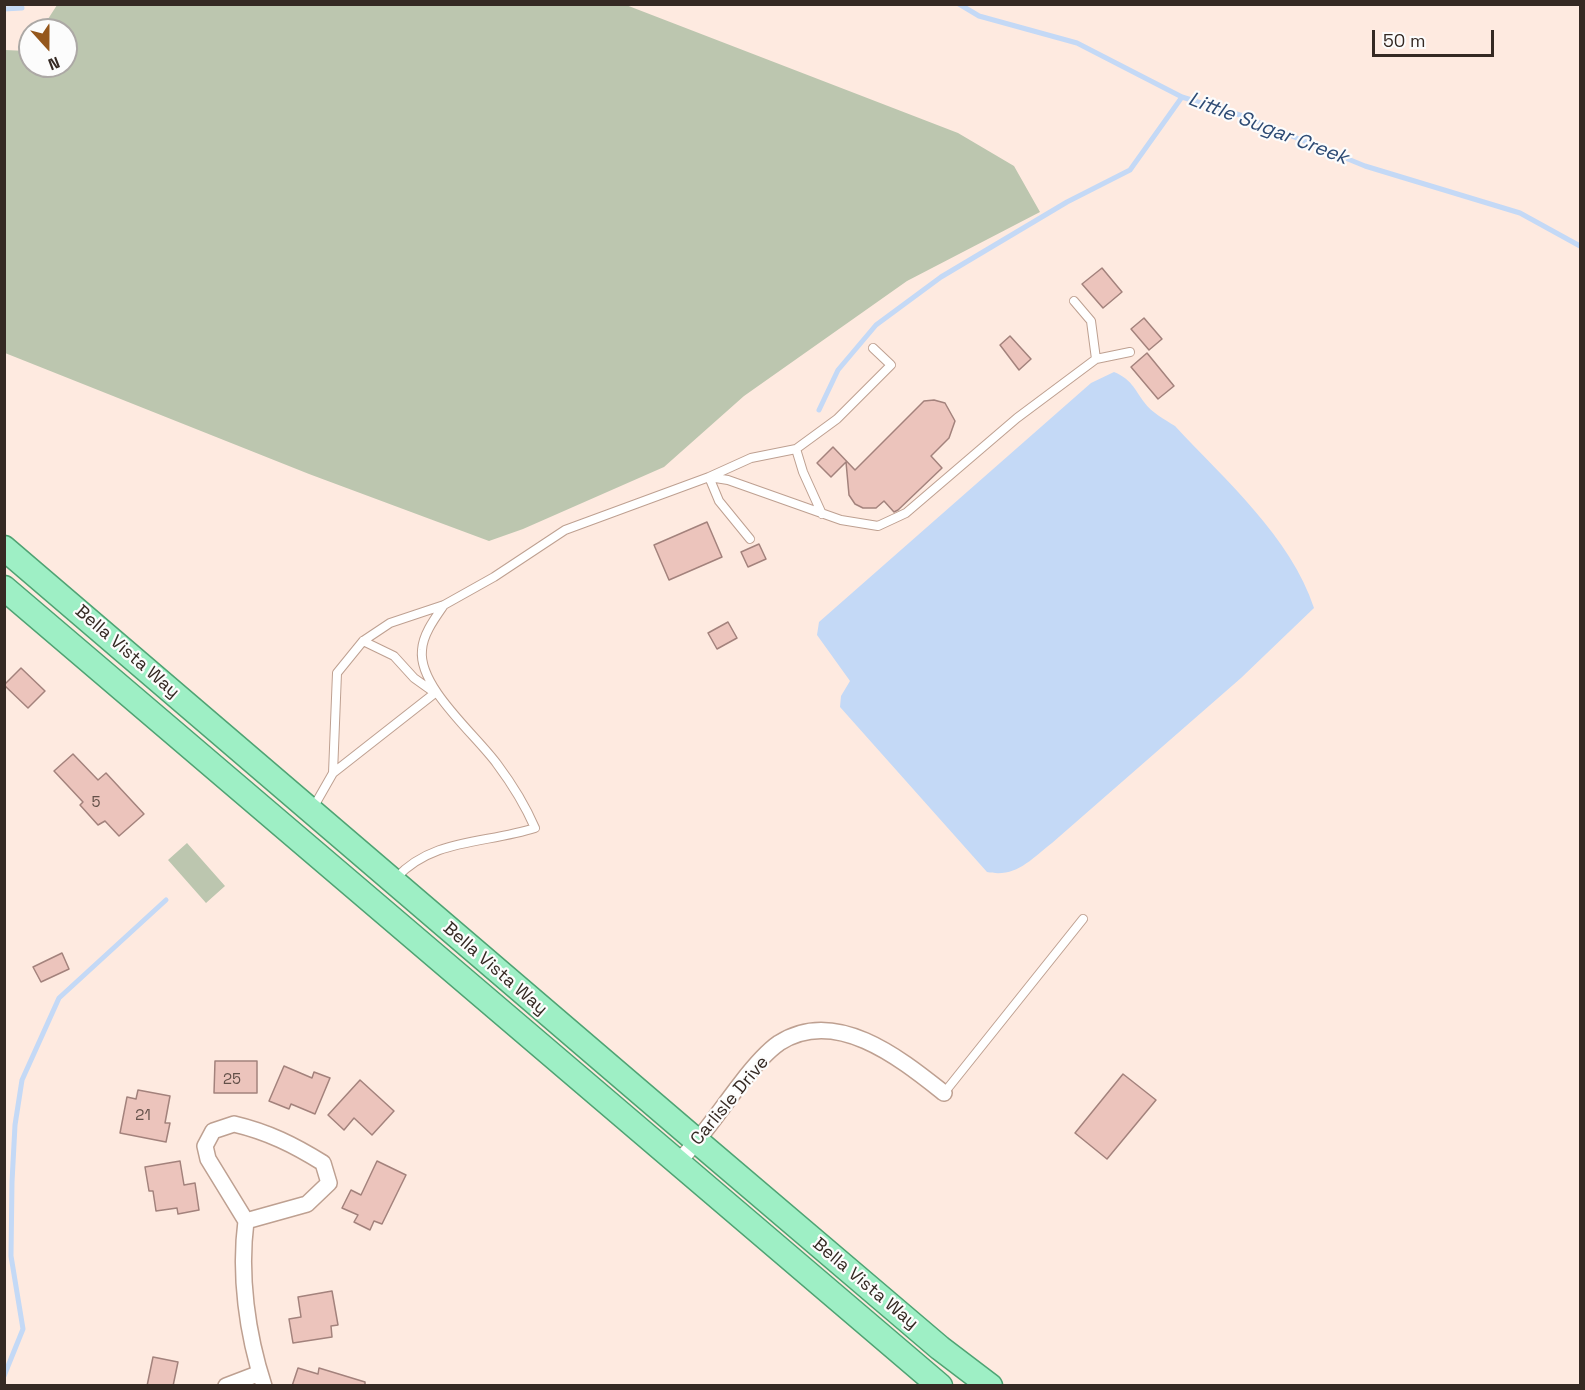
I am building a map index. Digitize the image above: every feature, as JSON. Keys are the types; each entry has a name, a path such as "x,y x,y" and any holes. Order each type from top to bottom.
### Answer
{"main road":[{"name":"Bella Vista Way","path":"4,548 698,1142 931,1340 990,1386"},
{"name":"Bella Vista Way","path":"4,588 940,1386"}],"street":[{"name":"Carlisle Drive","path":"678,1162 698,1142 743,1081 779,1043 809,1031 841,1032 874,1044 906,1063 944,1093"},
{"path":"226,1386 262,1379 248,1317 244,1274 246,1221 208,1159 205,1146 213,1131 223,1126 234,1124 262,1131 290,1142 323,1163 327,1173 328,1183 307,1204 246,1221"}],"lane":[{"path":"1074,300 1091,321 1096,359"},
{"path":"333,773 337,673 363,641 390,623 444,605 494,577 565,530 708,477 751,458 796,449 837,419 891,365 873,348"},
{"path":"708,477 728,480 841,520 878,526 906,513 1017,418 1096,359 1131,352"},
{"path":"796,449 802,472 822,514"},
{"path":"708,477 718,501 750,539"},
{"path":"435,693 426,672 421,651 430,626 444,605"},
{"path":"363,641 394,656 414,678 435,693 498,765 523,801 535,828 506,837 432,851 410,862 393,881"},
{"path":"311,810 333,773 435,693"},
{"path":"944,1093 1083,919"}],"green space":[{"path":"57,5 626,5 958,133 1014,166 1040,212 907,281 744,396 664,467 523,529 489,541 309,474 5,353 5,50 18,51 18,78 78,78 78,18 49,18"},
{"path":"187,843 225,886 206,903 168,860"}],"water":[{"path":"1114,372 1135,388 1144,402 1158,416 1175,426 1255,511 1290,557 1314,608 1241,678 1037,856 1015,870 987,872 840,707 841,696 850,681 817,635 819,622 1091,383"}],"building":[{"path":"1102,268 1122,292 1103,308 1082,284"},
{"path":"1144,318 1162,339 1149,350 1131,329"},
{"path":"1010,336 1031,359 1019,370 1000,345"},
{"path":"1147,353 1174,386 1158,399 1131,367"},
{"path":"934,400 945,403 955,421 949,438 931,456 942,468 898,510 894,512 884,501 876,508 863,508 855,504 849,495 846,462 831,477 817,463 833,447 855,470 924,401"},
{"path":"707,522 722,557 669,580 654,545"},
{"path":"759,544 766,559 748,567 741,552"},
{"path":"728,622 737,638 717,649 708,633"},
{"path":"21,668 45,691 28,708 4,685"},
{"path":"73,754 98,780 106,773 144,814 119,836 105,821 98,825 80,805 83,802 54,771"},
{"path":"62,953 69,969 41,982 33,967"},
{"path":"215,1061 257,1061 257,1093 214,1093"},
{"path":"284,1066 312,1078 314,1072 330,1078 315,1114 291,1104 289,1109 269,1101"},
{"path":"1123,1074 1156,1100 1107,1159 1075,1133"},
{"path":"360,1080 394,1111 372,1135 354,1118 344,1130 328,1115"},
{"path":"138,1090 170,1096 165,1123 170,1123 166,1142 120,1133 127,1097 136,1099"},
{"path":"180,1161 184,1185 195,1183 199,1210 178,1214 177,1208 156,1211 153,1191 149,1191 145,1167"},
{"path":"377,1161 406,1175 382,1224 374,1221 370,1230 354,1222 358,1215 342,1208 351,1190 361,1195"},
{"path":"332,1291 338,1325 331,1326 332,1337 293,1343 289,1319 301,1317 298,1297"},
{"path":"153,1357 178,1362 173,1386 147,1386"},
{"path":"298,1368 318,1374 319,1368 365,1382 365,1386 292,1386"}],"waterway":[{"path":"4,9 22,8 21,4"},
{"name":"Little Sugar Creek","path":"959,4 979,16 1077,43 1182,97 1243,116 1365,166 1520,213 1580,246"},
{"path":"819,410 838,370 876,325 941,277 1067,202 1130,170 1182,97"},
{"path":"4,1376 23,1329 11,1256 15,1125 22,1080 59,998 166,900"}]}
